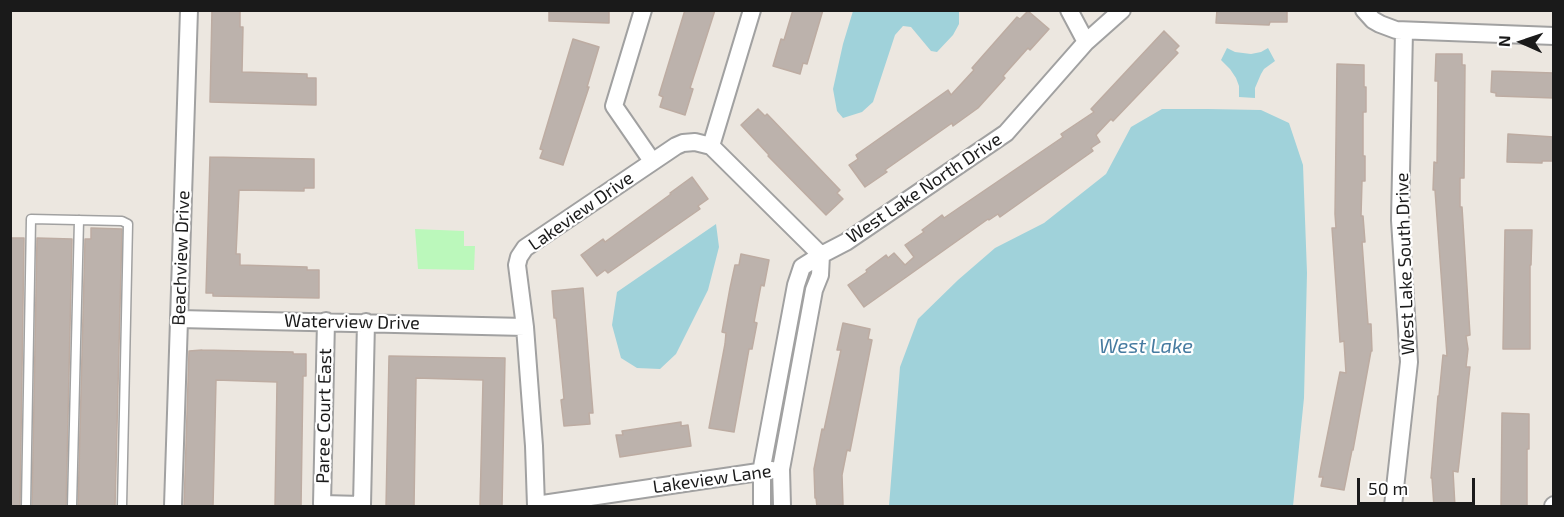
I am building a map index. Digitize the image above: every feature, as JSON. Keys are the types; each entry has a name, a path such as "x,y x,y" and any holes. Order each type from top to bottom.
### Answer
{"street":[{"name":"Beachview Drive","path":"174,507 189,10"},
{"path":"643,10 614,106 652,162"},
{"path":"752,10 711,146 821,255 820,275 814,290 781,469 782,507"},
{"path":"1069,10 1086,42"},
{"name":"West Lake North Drive","path":"762,507 762,472 796,285 802,267 846,242 1006,132 1086,42 1122,10"},
{"path":"1364,10 1380,24 1404,31 1554,36"},
{"name":"West Lake South Drive","path":"1393,507 1409,362 1400,220 1404,31"},
{"name":"Lakeview Drive","path":"536,506 525,327 517,266 521,252 683,143 699,142 711,146"},
{"name":"Waterview Drive","path":"179,319 525,327"},
{"name":"Paree Court East","path":"326,321 322,504 362,505 366,322"},
{"name":"Lakeview Lane","path":"536,506 781,469"}],"lane":[{"path":"26,507 31,219 122,221 128,224 122,507"},
{"path":"72,507 80,220"}],"green space":[{"path":"415,229 464,231 464,246 475,246 474,270 418,269"}],"water":[{"path":"853,11 959,11 959,24 953,35 937,52 931,51 911,27 903,26 895,35 873,102 862,112 843,118 837,111 833,89"},
{"path":"1227,48 1235,52 1251,54 1268,48 1275,61 1261,74 1255,88 1255,98 1239,97 1236,78 1221,60"},
{"name":"West Lake","path":"1162,109 1261,110 1289,123 1303,165 1307,273 1304,398 1293,506 889,506 900,367 918,319 995,248 1044,223 1106,174 1131,127"},
{"path":"716,224 719,247 708,290 676,354 660,369 637,368 621,358 612,325 617,292"}],"building":[{"path":"212,10 240,10 240,27 243,27 242,72 307,74 307,78 316,78 316,105 210,102"},
{"path":"549,10 609,10 609,23 549,21"},
{"path":"685,10 715,10 690,88 693,89 685,115 660,107 663,97 659,95"},
{"path":"793,10 823,10 807,64 803,63 800,74 773,66"},
{"path":"1217,10 1287,10 1287,22 1270,22 1269,25 1216,23"},
{"path":"1028,11 1049,29 1030,50 1028,48 978,108 953,126 952,123 885,170 887,172 865,187 849,165 858,159 856,155 948,90 951,95 1017,17 1020,19"},
{"path":"1164,31 1179,46 1175,50 1178,53 1113,121 1111,119 1096,135 1100,142 1091,148 1093,151 1000,217 998,214 988,219 864,307 848,285 886,255 888,258 894,253 905,265 914,257 905,245 924,232 922,230 942,215 944,218 1063,137 1061,134 1094,112 1091,109"},
{"path":"573,39 599,47 587,87 589,87 563,165 540,158 543,150 540,149"},
{"path":"1436,54 1462,54 1462,65 1465,65 1464,178 1460,178 1460,207 1462,207 1470,335 1466,336 1468,349 1466,367 1470,367 1458,472 1453,471 1455,507 1434,507 1431,478 1443,355 1447,356 1435,190 1433,190 1434,162 1437,163"},
{"path":"1337,64 1364,65 1364,87 1366,87 1366,112 1363,112 1365,181 1362,181 1361,216 1363,216 1365,242 1362,242 1372,351 1344,490 1321,486 1323,477 1319,477 1340,372 1346,373 1344,341 1340,342 1332,228 1336,228"},
{"path":"1492,71 1554,73 1554,98 1496,96 1496,93 1491,92"},
{"path":"758,109 765,116 767,114 840,190 837,193 843,199 826,215 741,125"},
{"path":"1508,134 1554,137 1554,161 1507,162"},
{"path":"210,157 314,159 314,188 304,188 304,191 239,190 236,254 240,254 240,265 307,267 307,270 319,270 319,298 213,296 213,293 206,293"},
{"path":"692,177 708,199 698,206 700,209 608,273 605,270 597,276 581,255 603,239 605,242"},
{"path":"91,228 122,229 115,507 78,507 85,239 91,239"},
{"path":"1505,230 1532,230 1530,349 1503,349"},
{"path":"10,238 24,238 20,507 10,507"},
{"path":"37,238 72,239 66,507 32,507"},
{"path":"741,254 769,260 764,286 761,285 754,322 757,323 752,349 749,349 734,432 709,428 725,344 726,333 722,332 730,288 735,265 739,265"},
{"path":"583,288 593,413 589,413 590,424 564,426 561,400 564,399 552,291"},
{"path":"843,323 870,329 868,339 872,340 850,451 847,450 842,475 843,505 817,507 814,469 841,350 837,350"},
{"path":"189,351 306,354 306,376 303,376 301,507 275,507 277,382 216,380 213,507 184,507"},
{"path":"389,356 505,358 502,507 480,507 483,380 416,378 414,507 386,507"},
{"path":"1502,413 1529,414 1527,507 1501,507"},
{"path":"681,422 681,426 688,425 691,446 620,457 616,435 623,435 622,431"}]}
